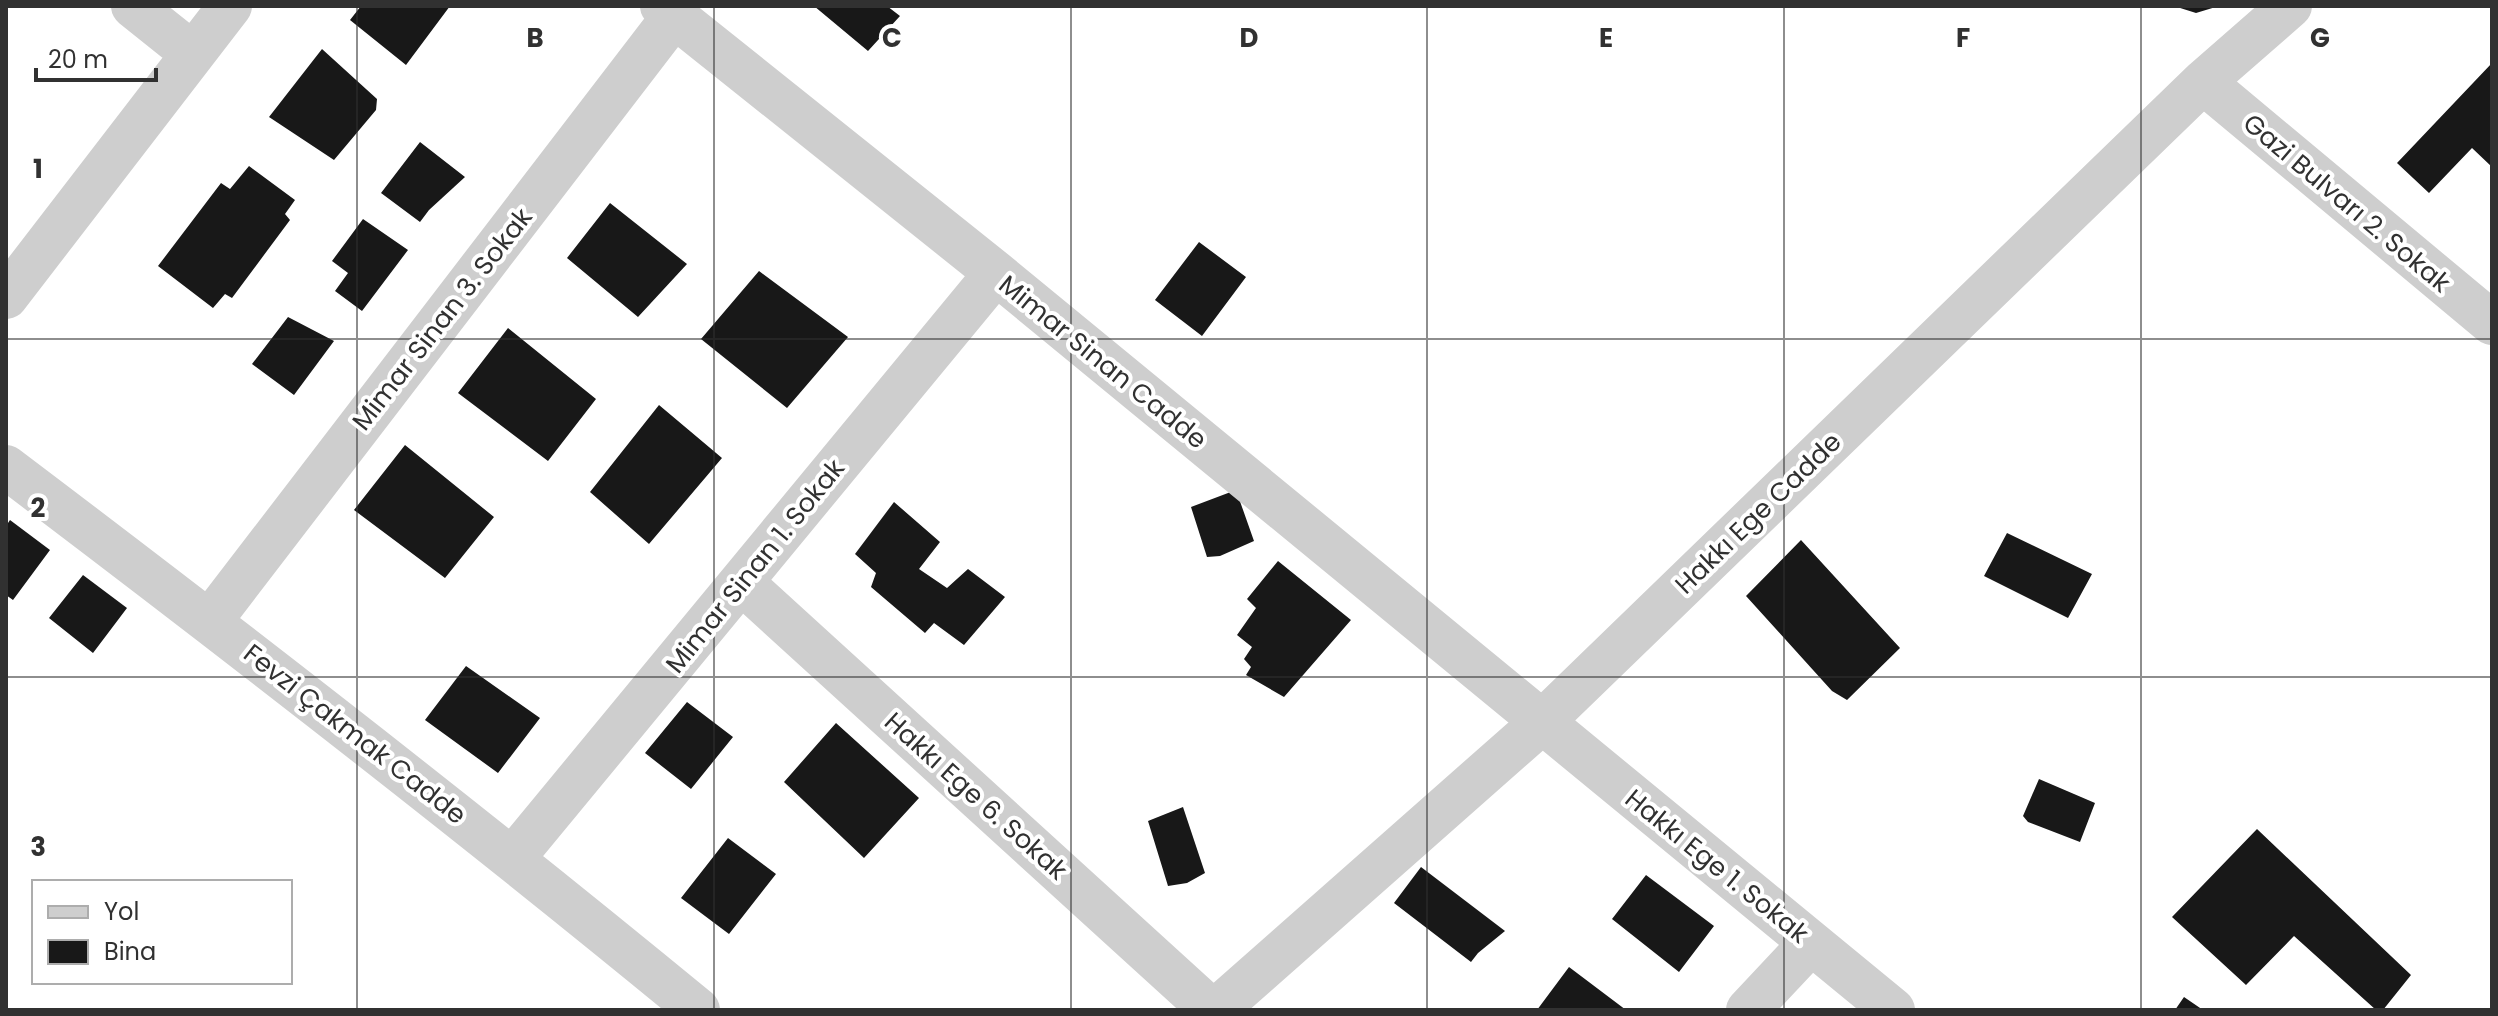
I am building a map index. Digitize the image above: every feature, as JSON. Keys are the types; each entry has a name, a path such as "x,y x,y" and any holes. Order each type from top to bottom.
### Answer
{"street":[{"path":"133,6 193,54"},
{"path":"11,281 230,6"},
{"name":"Hakkı Ege Cadde","path":"1214,1010 1541,723 2203,82 2290,6"},
{"name":"Mimar Sinan Cadde","path":"668,11 996,273 1541,723"},
{"name":"Mimar Sinan 3. Sokak","path":"210,621 668,11"},
{"name":"Gazi Bulvarı 2. Sokak","path":"2203,82 2492,323"},
{"name":"Mimar Sinan 1. Sokak","path":"513,858 996,273"},
{"name":"Fevzi Çakmak Cadde","path":"6,467 210,621 513,858 698,1010"},
{"name":"Hakkı Ege 6. Sokak","path":"741,582 1214,1010"},
{"name":"Hakkı Ege 1. Sokak","path":"1541,723 1893,1010"},
{"path":"1748,1010 1811,943"}],"building":[{"path":"361,6 450,6 406,65 350,20"},
{"path":"814,6 887,6 900,16 868,51"},
{"path":"2177,6 2219,6 2196,13 2177,7"},
{"path":"322,49 377,99 376,110 334,160 269,117"},
{"path":"2492,63 2492,167 2472,148 2429,193 2397,163"},
{"path":"420,142 465,177 420,222 381,193"},
{"path":"249,166 295,200 285,214 290,220 232,298 225,294 213,308 158,266 221,183 230,189"},
{"path":"610,203 687,264 638,317 567,258"},
{"path":"363,219 408,250 362,311 335,291 348,273 332,261"},
{"path":"1199,242 1246,277 1202,336 1155,300"},
{"path":"759,271 848,337 787,408 701,339"},
{"path":"288,317 334,341 294,395 252,364"},
{"path":"508,328 596,399 548,461 458,393"},
{"path":"659,405 722,458 649,544 590,492"},
{"path":"405,445 494,517 445,578 354,510"},
{"path":"1236,490 1254,541 1220,556 1207,557 1191,507"},
{"path":"894,502 940,542 919,569 947,588 968,569 1005,597 964,645 934,623 925,633 871,587 876,573 855,554"},
{"path":"10,520 50,550 13,600 6,595 6,526"},
{"path":"2007,533 2092,574 2068,618 1984,576"},
{"path":"1801,540 1900,648 1847,700 1832,691 1746,596"},
{"path":"1278,561 1351,620 1284,697 1246,675 1251,667 1244,659 1252,647 1237,635 1256,608 1247,599"},
{"path":"83,575 127,608 93,653 49,618"},
{"path":"466,666 540,718 498,773 425,720"},
{"path":"687,702 733,737 691,789 645,753"},
{"path":"836,723 919,798 864,858 784,782"},
{"path":"2039,779 2095,803 2080,842 2028,822 2023,816"},
{"path":"1183,807 1205,873 1187,883 1168,886 1148,821"},
{"path":"2257,829 2411,975 2383,1010 2376,1010 2294,936 2246,985 2172,917"},
{"path":"728,838 776,874 729,934 681,898"},
{"path":"1421,867 1505,931 1471,962 1394,903"},
{"path":"1646,875 1714,926 1679,972 1612,919"},
{"path":"1569,967 1626,1010 1537,1010"},
{"path":"2184,997 2203,1010 2175,1010"}]}
